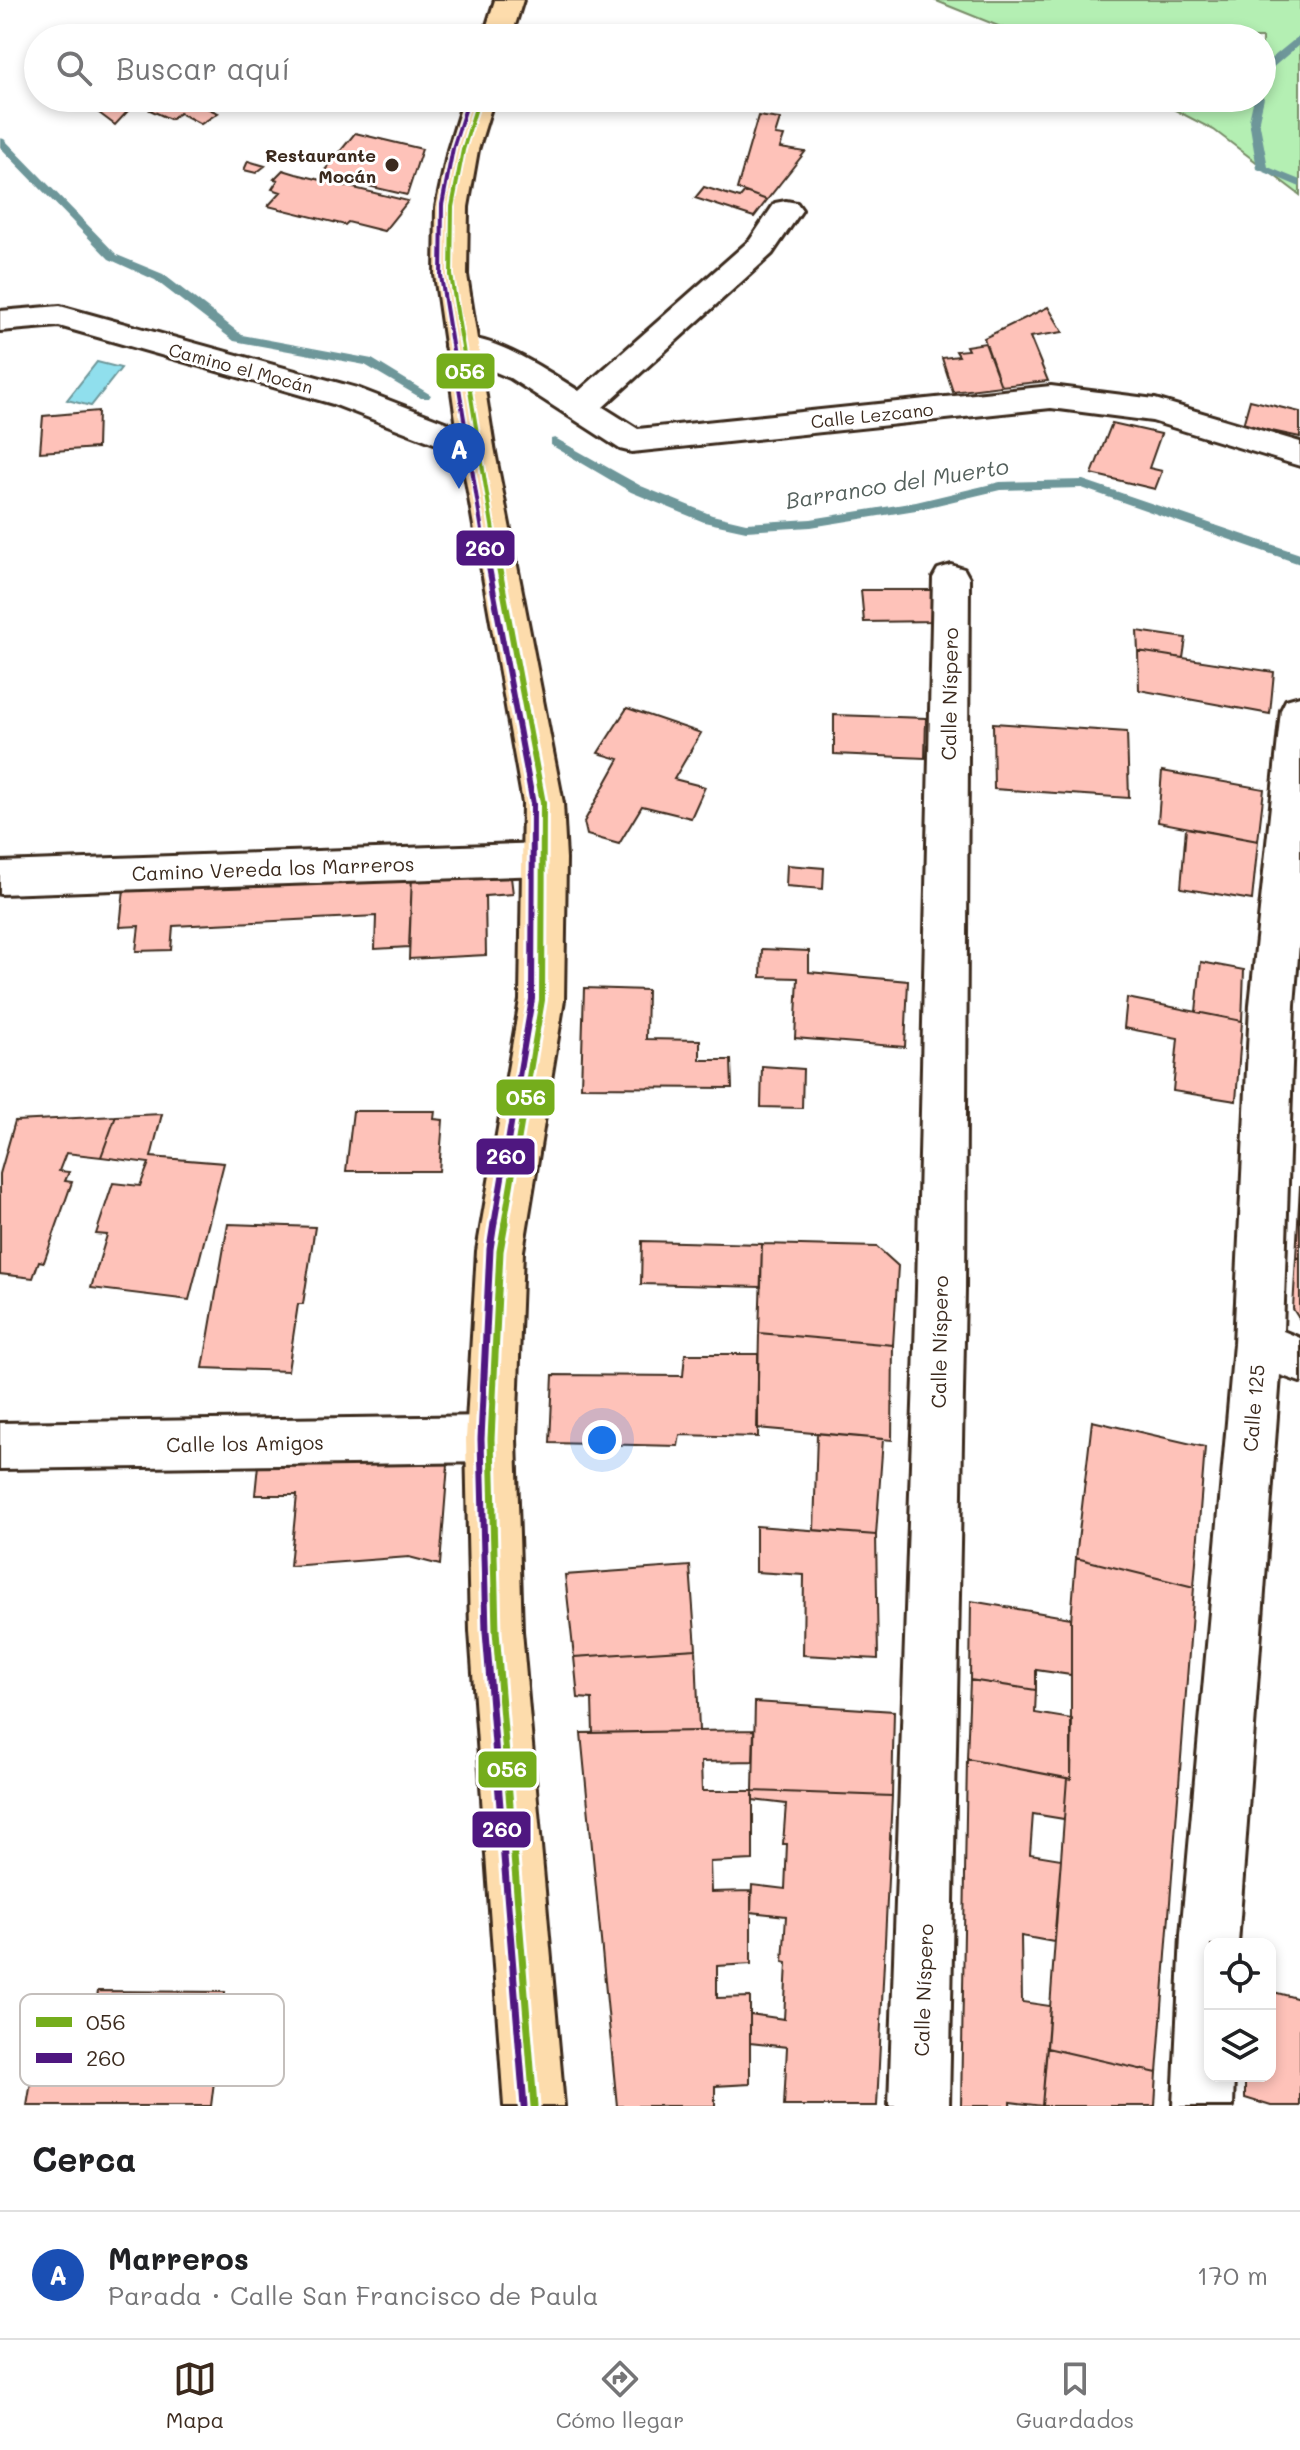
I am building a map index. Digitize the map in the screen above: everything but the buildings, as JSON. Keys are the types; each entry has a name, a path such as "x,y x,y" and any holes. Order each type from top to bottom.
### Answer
{"main road":[{"path":"501,24 509,0"},
{"path":"475,112 463,150 452,207 451,275 477,447 543,803 545,859 542,1000 500,1251 491,1439 496,1631 534,2106"}],"street":[{"path":"581,408 761,247 786,210"},
{"name":"Camino el Mocán","path":"0,321 60,316 345,396 477,447"},
{"name":"Calle Lezcano","path":"462,346 522,370 632,441 1051,397 1155,410 1300,454"},
{"name":"Calle Níspero","path":"919,2106 941,1289 951,578"},
{"name":"Calle 125","path":"1203,2106 1210,1935 1279,1352 1272,1005 1300,710"},
{"name":"Camino Vereda los Marreros","path":"0,878 545,859"},
{"name":"Calle los Amigos","path":"0,1446 491,1439"}],"green space":[{"path":"934,0 1300,0 1300,195 1214,130 1179,112 1276,112 1276,24 993,24"}],"water":[{"path":"97,362 121,368 91,406 67,400"}],"waterway":[{"path":"1276,59 1300,38"},
{"path":"1256,112 1254,120 1263,169 1300,184"},
{"name":"Barranco del Muerto","path":"0,141 113,257 159,277 238,338 368,362 425,395"},
{"name":"Barranco del Muerto","path":"555,442 636,489 709,519 746,527 811,523 916,506 1000,486 1083,484 1300,559"}],"transit line":[{"name":"260","path":"465,112 453,148 442,205 441,276 467,449 533,804 532,999 490,1249 481,1439 486,1632 524,2106"},
{"name":"056","path":"475,112 463,150 452,207 451,275 477,447 543,803 542,1000 500,1251 491,1439 496,1631 534,2106"}],"place":[{"name":"Restaurante Mocán","path":"392,165"},
{"name":"Marreros","path":"459,489"}]}
